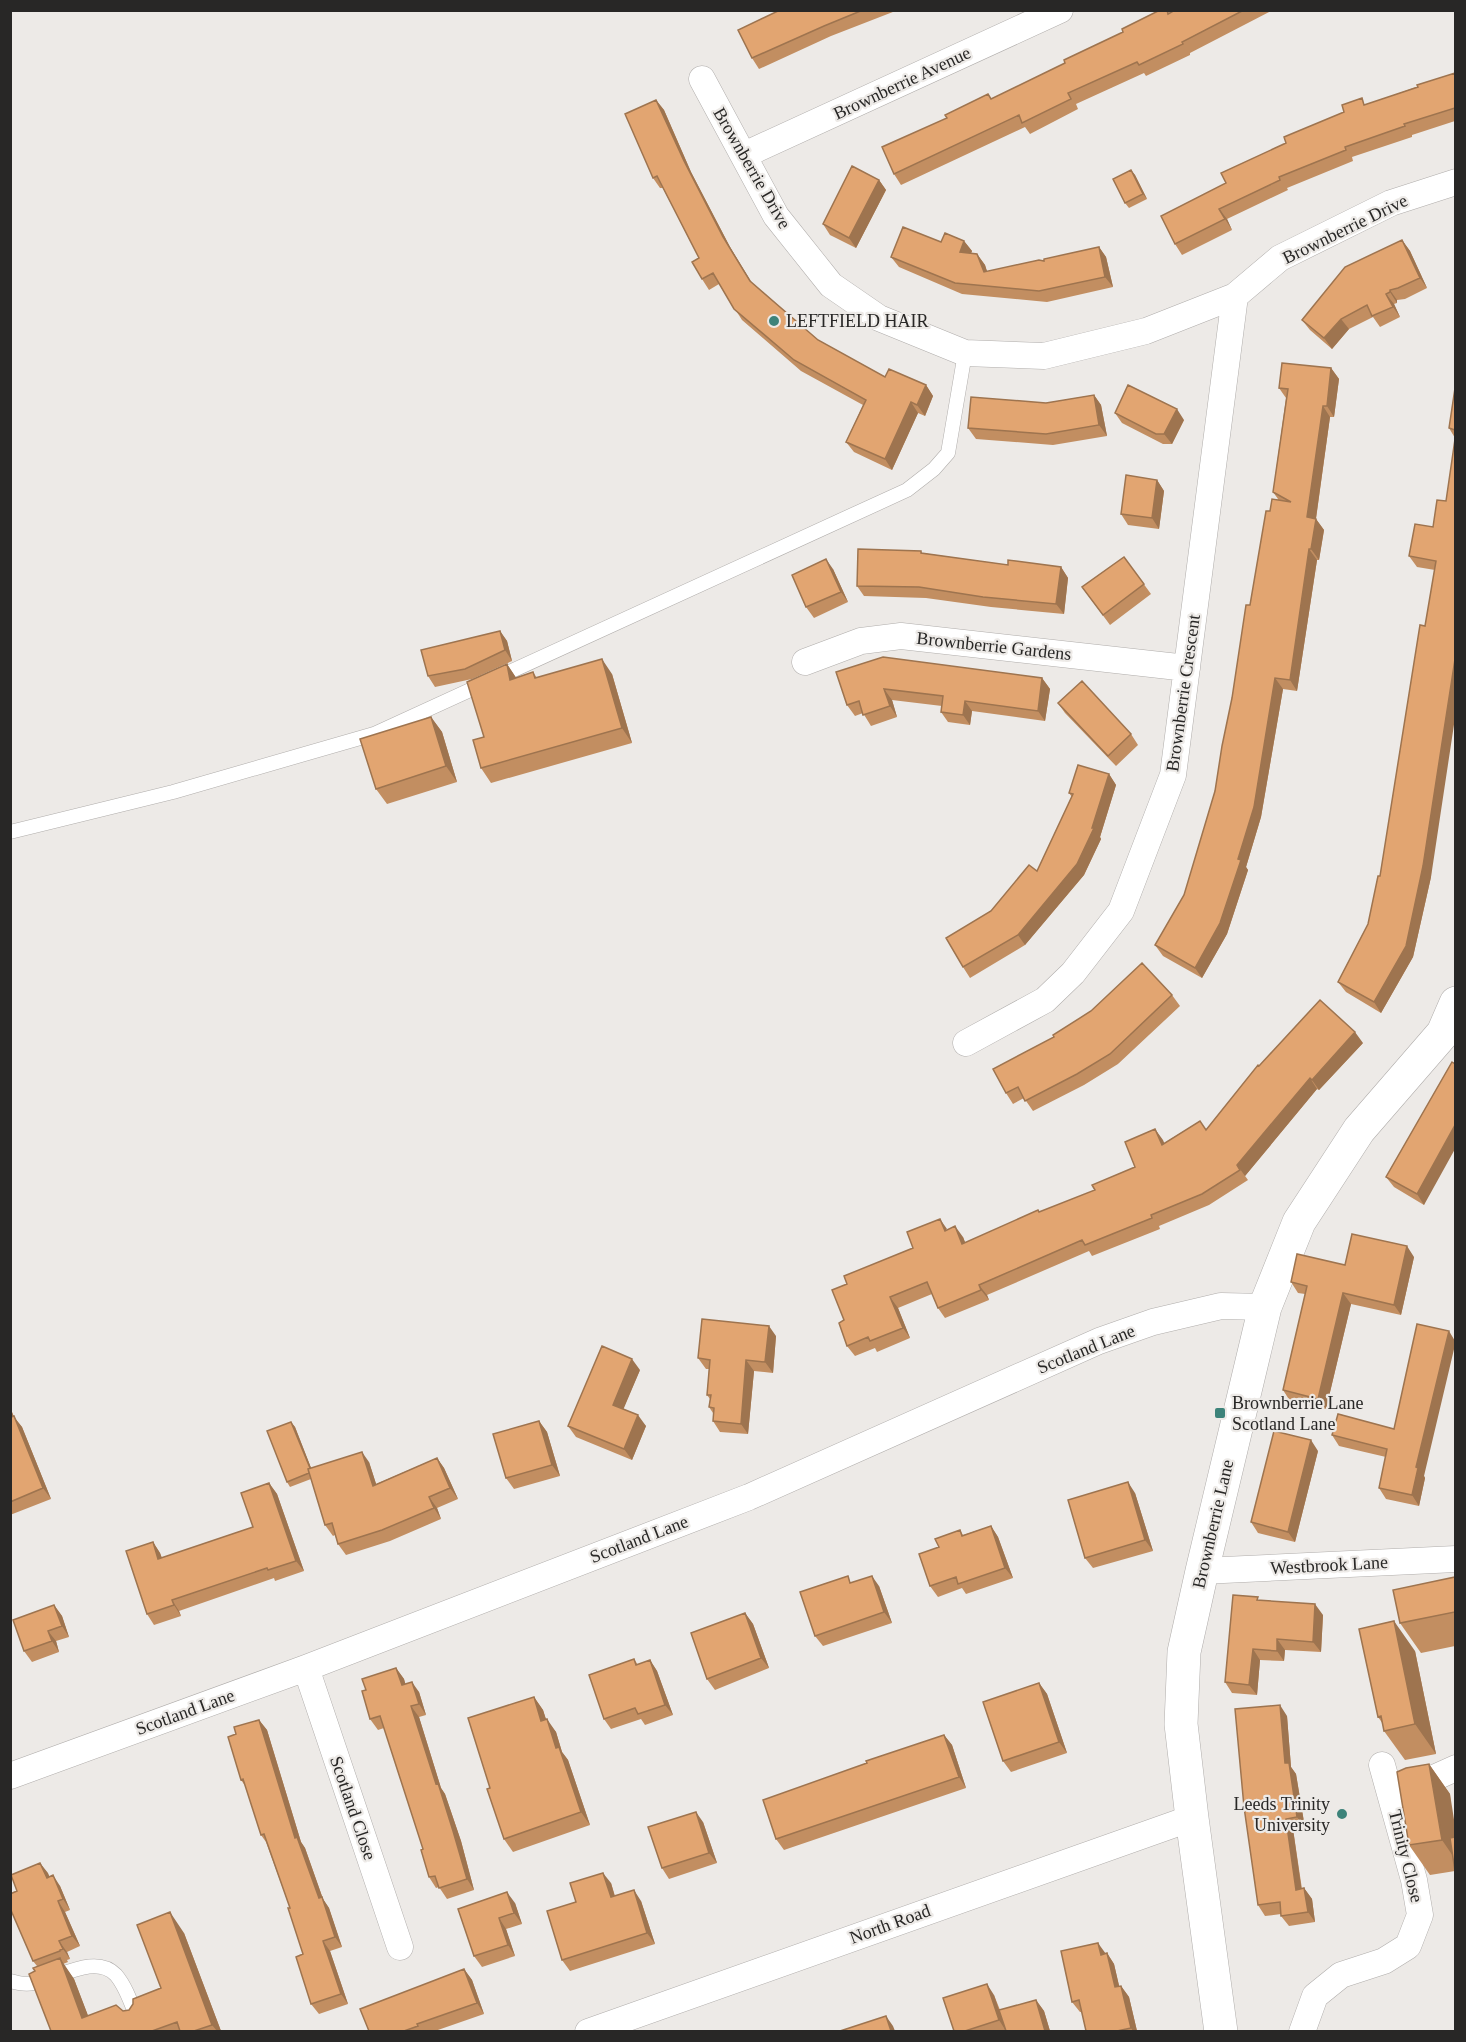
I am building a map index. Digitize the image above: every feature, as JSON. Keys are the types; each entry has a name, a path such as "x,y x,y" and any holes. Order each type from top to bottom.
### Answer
{"street":[{"name":"Brownberrie Avenue","path":"744,155 1060,10"},
{"name":"Brownberrie Drive","path":"702,80 776,216 831,285 879,318 965,353 1044,356 1146,331 1235,296 1280,258 1391,202 1455,182"},
{"name":"Brownberrie Crescent","path":"966,1043 1045,1000 1073,973 1121,911 1173,775 1235,296"},
{"name":"Brownberrie Gardens","path":"805,662 861,641 901,636 1187,668"},
{"name":"Brownberrie Lane","path":"1221,2031 1181,1724 1184,1652 1202,1571 1265,1307 1299,1222 1359,1130 1443,1033 1455,1004"},
{"name":"Scotland Lane","path":"10,1776 306,1668 749,1497 1099,1341 1153,1322 1221,1305 1265,1307"},
{"name":"Westbrook Lane","path":"1202,1571 1455,1560"},
{"name":"Scotland Close","path":"306,1668 400,1947"},
{"name":"Trinity Close","path":"1302,2031 1315,1996 1341,1975 1384,1961 1408,1946 1420,1915 1414,1880 1382,1765"},
{"name":"Trinity Close","path":"1391,1798 1455,1768"},
{"name":"North Road","path":"591,2031 1192,1818"}],"lane":[{"path":"10,832 173,792 374,734 907,490 934,469 948,453 965,353"},
{"path":"10,1981 31,1984 85,1967 103,1966 116,1975 139,2023"}],"building":[{"path":"780,10 863,10 752,58 738,30"},
{"path":"1160,10 1167,10 1168,14 1175,10 1244,10 1182,42 1183,44 1139,65 1137,62 1068,93 1071,99 1022,123 1019,115 894,174 882,147 947,118 945,115 988,94 991,99 1065,63 1064,60 1123,32 1122,29"},
{"path":"1455,73 1455,108 1404,124 1405,126 1345,147 1346,150 1279,177 1280,180 1219,209 1225,219 1175,244 1161,216 1226,183 1221,173 1286,143 1284,137 1344,112 1342,105 1362,98 1364,105"},
{"path":"656,100 723,237 750,281 818,340 885,377 889,369 926,385 917,405 911,402 885,459 846,442 866,400 794,360 734,309 713,273 702,279 692,262 699,258 657,176 653,178 625,114"},
{"path":"852,166 879,180 849,238 823,224"},
{"path":"1131,170 1143,194 1125,203 1113,179"},
{"path":"903,227 941,242 945,233 964,241 960,252 977,254 984,272 1039,260 1044,261 1044,259 1099,247 1105,277 1039,291 955,283 891,257"},
{"path":"1402,240 1420,278 1390,290 1386,294 1393,307 1372,316 1367,305 1341,319 1324,338 1302,320 1345,267"},
{"path":"1282,363 1331,368 1327,406 1323,406 1307,517 1316,519 1311,549 1309,549 1290,680 1275,678 1254,807 1238,859 1241,860 1220,923 1195,968 1155,945 1184,895 1215,791 1246,605 1250,605 1266,511 1270,511 1272,499 1291,502 1273,492 1288,389 1279,388"},
{"path":"1128,385 1177,409 1164,434 1156,434 1115,413"},
{"path":"1455,388 1455,430 1449,428"},
{"path":"1094,395 1099,425 1046,434 968,428 971,397 1046,403"},
{"path":"1455,439 1455,659 1423,866 1406,946 1374,1002 1338,982 1368,924 1378,876 1380,876 1420,625 1425,626 1436,561 1409,556 1415,524 1433,527 1437,500 1446,501"},
{"path":"1126,475 1157,480 1152,518 1121,514"},
{"path":"858,549 921,551 921,553 1008,565 1008,560 1061,567 1056,604 983,597 919,587 857,586"},
{"path":"1124,557 1144,584 1103,615 1082,587"},
{"path":"826,559 841,592 806,607 792,575"},
{"path":"500,631 505,650 465,669 428,676 421,650"},
{"path":"883,657 1042,678 1038,711 965,701 963,715 941,712 943,696 884,689 890,706 863,715 859,701 847,705 836,672"},
{"path":"602,659 622,728 481,768 473,740 484,737 467,682 507,664 510,680 533,672 535,678"},
{"path":"1082,681 1131,734 1108,756 1058,703"},
{"path":"431,717 446,766 376,789 360,739"},
{"path":"1078,765 1109,774 1092,828 1094,828 1077,864 1018,935 963,967 946,938 991,911 1029,865 1037,871 1073,794 1069,793"},
{"path":"1142,963 1172,995 1110,1054 1077,1074 1025,1101 1018,1087 1006,1093 993,1069 1054,1037 1053,1035 1091,1011"},
{"path":"1320,1000 1355,1032 1312,1080 1310,1078 1237,1165 1240,1170 1202,1194 1151,1215 1152,1218 1085,1245 1082,1240 979,1285 981,1290 938,1308 927,1282 890,1297 903,1328 870,1341 868,1337 847,1346 839,1323 844,1320 832,1290 847,1284 844,1276 913,1248 907,1232 940,1219 945,1231 955,1226 962,1244 1038,1210 1039,1212 1095,1190 1092,1185 1135,1167 1125,1142 1155,1129 1162,1145 1200,1121 1206,1130 1258,1065"},
{"path":"1452,1062 1455,1064 1455,1125 1417,1194 1386,1177"},
{"path":"1352,1234 1407,1246 1394,1305 1343,1293 1318,1399 1283,1390 1307,1286 1291,1282 1297,1254 1345,1265"},
{"path":"702,1319 769,1326 765,1362 746,1360 741,1424 713,1421 714,1408 709,1407 711,1395 707,1395 710,1360 698,1358"},
{"path":"1417,1324 1449,1331 1416,1467 1418,1468 1412,1495 1379,1488 1387,1449 1332,1435 1338,1414 1394,1429"},
{"path":"602,1346 632,1359 613,1405 638,1415 624,1449 568,1426"},
{"path":"10,1415 14,1416 43,1488 10,1502"},
{"path":"539,1421 552,1465 506,1478 493,1434"},
{"path":"291,1422 310,1468 309,1473 287,1482 267,1431"},
{"path":"1274,1431 1311,1440 1288,1532 1251,1522"},
{"path":"362,1452 373,1486 437,1458 450,1488 429,1497 434,1508 382,1530 338,1544 332,1523 325,1525 308,1469"},
{"path":"1128,1482 1145,1540 1085,1558 1068,1500"},
{"path":"269,1483 296,1561 268,1570 267,1568 172,1600 174,1605 147,1614 126,1551 153,1542 158,1559 253,1527 241,1493"},
{"path":"991,1526 1005,1568 958,1584 956,1577 930,1586 919,1554 939,1547 935,1539 960,1530 962,1536"},
{"path":"848,1576 850,1583 872,1576 884,1612 815,1636 800,1592"},
{"path":"1455,1577 1455,1612 1400,1623 1393,1590"},
{"path":"1233,1595 1258,1597 1257,1600 1315,1604 1313,1642 1277,1639 1277,1651 1253,1649 1249,1685 1225,1682"},
{"path":"54,1605 62,1626 48,1631 52,1641 24,1651 13,1620"},
{"path":"745,1613 761,1658 707,1679 691,1633"},
{"path":"1394,1621 1415,1724 1384,1731 1381,1716 1378,1717 1359,1629"},
{"path":"634,1659 636,1665 650,1660 665,1705 638,1714 635,1708 604,1719 589,1675"},
{"path":"396,1668 402,1685 412,1682 419,1704 411,1706 436,1784 438,1783 467,1879 439,1888 435,1876 429,1877 421,1850 423,1849 380,1716 370,1719 362,1691 366,1690 362,1679"},
{"path":"1039,1683 1059,1742 1003,1761 983,1702"},
{"path":"534,1697 541,1721 547,1719 556,1748 559,1747 581,1812 504,1839 487,1789 490,1788 468,1718"},
{"path":"1280,1705 1285,1763 1289,1763 1297,1817 1286,1819 1296,1890 1304,1888 1308,1912 1281,1916 1280,1902 1258,1905 1244,1807 1235,1709"},
{"path":"259,1720 295,1838 297,1837 319,1898 322,1897 335,1937 323,1941 341,1994 311,2004 296,1957 303,1954 288,1908 290,1908 264,1834 261,1835 243,1779 241,1780 228,1737 236,1734 234,1727"},
{"path":"944,1735 959,1777 776,1839 763,1800 867,1763 866,1761"},
{"path":"1429,1764 1442,1840 1409,1845 1397,1772"},
{"path":"696,1812 709,1853 662,1868 648,1827"},
{"path":"1455,1837 1455,1871 1450,1838"},
{"path":"40,1863 47,1878 53,1875 63,1899 58,1901 72,1936 59,1941 63,1949 60,1951 33,1961 10,1908 10,1894 17,1891 11,1875"},
{"path":"603,1873 611,1897 634,1890 647,1933 562,1960 547,1911 576,1902 570,1883"},
{"path":"507,1892 514,1913 499,1918 508,1945 474,1956 458,1909"},
{"path":"170,1912 212,2025 194,2031 180,2031 177,2022 152,2031 51,2031 29,1974 35,1971 33,1968 60,1958 82,2018 116,2005 123,2011 129,2010 133,1999 161,1988 137,1925"},
{"path":"1098,1943 1101,1955 1107,1953 1115,1987 1121,1986 1131,2028 1117,2031 1086,2031 1079,2000 1072,2002 1061,1951"},
{"path":"464,1969 477,2003 417,2024 418,2026 404,2031 369,2031 360,2009"},
{"path":"987,1984 999,2020 965,2031 954,2031 943,1998"},
{"path":"1036,2000 1045,2031 1006,2031 999,2010"},
{"path":"886,2016 891,2031 840,2031"}],"place":[{"name":"LEFTFIELD HAIR","path":"774,321"},
{"name":"Brownberrie Lane Scotland Lane","path":"1220,1413"},
{"name":"Leeds Trinity University","path":"1342,1814"}]}
